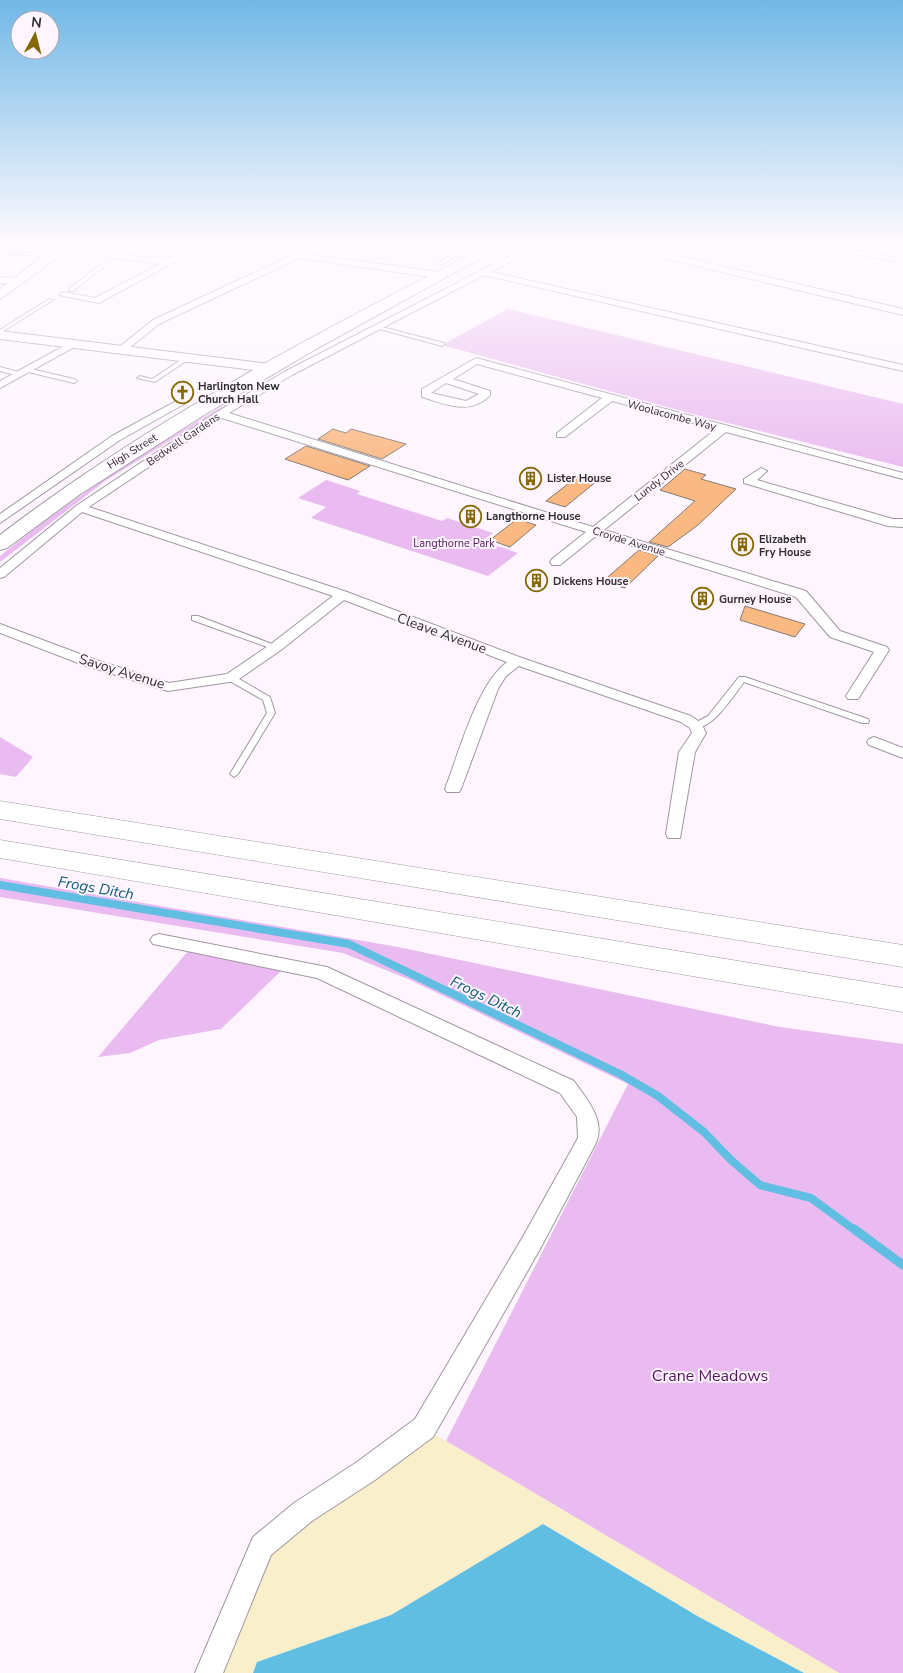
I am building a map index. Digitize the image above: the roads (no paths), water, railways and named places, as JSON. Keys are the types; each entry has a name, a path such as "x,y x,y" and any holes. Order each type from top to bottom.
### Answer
{"highway":[{"path":"0,810 903,956"},
{"path":"0,849 903,1000"}],"main road":[{"name":"High Street","path":"0,544 104,469 270,368 352,321"}],"street":[{"path":"121,350 158,321"},
{"name":"Bedwell Gardens","path":"0,574 80,508 221,414 289,373 390,321"},
{"path":"699,321 903,368"},
{"path":"0,334 270,368"},
{"path":"0,385 73,344"},
{"name":"Woolacombe Way","path":"445,380 486,393 483,398 474,404 461,404 426,395 426,391 476,361 903,476"},
{"path":"561,435 609,398"},
{"path":"0,519 116,438 182,401"},
{"name":"Croyde Avenue","path":"221,414 308,443 801,594 835,634 882,650 853,696"},
{"name":"Lundy Drive","path":"595,531 723,429"},
{"path":"761,471 748,482 892,523 903,522"},
{"name":"Cleave Avenue","path":"80,508 342,595 517,661 686,719 696,726"},
{"path":"556,562 595,531"},
{"name":"Savoy Avenue","path":"0,628 91,663 168,687 231,678 276,647 342,595"},
{"path":"453,789 491,689 501,673 517,661"},
{"path":"674,834 687,752 699,733 696,726"},
{"path":"874,742 903,753"},
{"path":"159,940 321,972 567,1087 587,1115 588,1139 532,1242 424,1428 366,1471 303,1512 262,1546 209,1673"}],"lane":[{"path":"0,334 18,321"},
{"path":"378,327 442,344"},
{"path":"140,378 153,381 189,358"},
{"path":"0,369 74,381"},
{"path":"195,618 276,647"},
{"path":"231,678 267,699 271,713 234,774"},
{"path":"696,726 711,718 742,679 865,721"}],"water":[{"path":"543,1524 699,1617 804,1673 253,1673 257,1662 391,1615"}],"waterway":[{"name":"Frogs Ditch","path":"2,885 0,885 349,944 620,1074 658,1096 704,1132 731,1160 760,1185 811,1198 856,1231"},
{"name":"Frogs Ditch","path":"854,1229 903,1265"}],"place":[{"name":"Harlington New Church Hall","path":"182,392"},
{"name":"Lister House","path":"531,478"},
{"name":"Langthorne House","path":"470,516"},
{"name":"Elizabeth Fry House","path":"743,545"},
{"name":"Dickens House","path":"537,581"},
{"name":"Gurney House","path":"703,599"}],"park label":[{"name":"Langthorne Park","path":"454,543"},
{"name":"Crane Meadows","path":"710,1375"}]}
